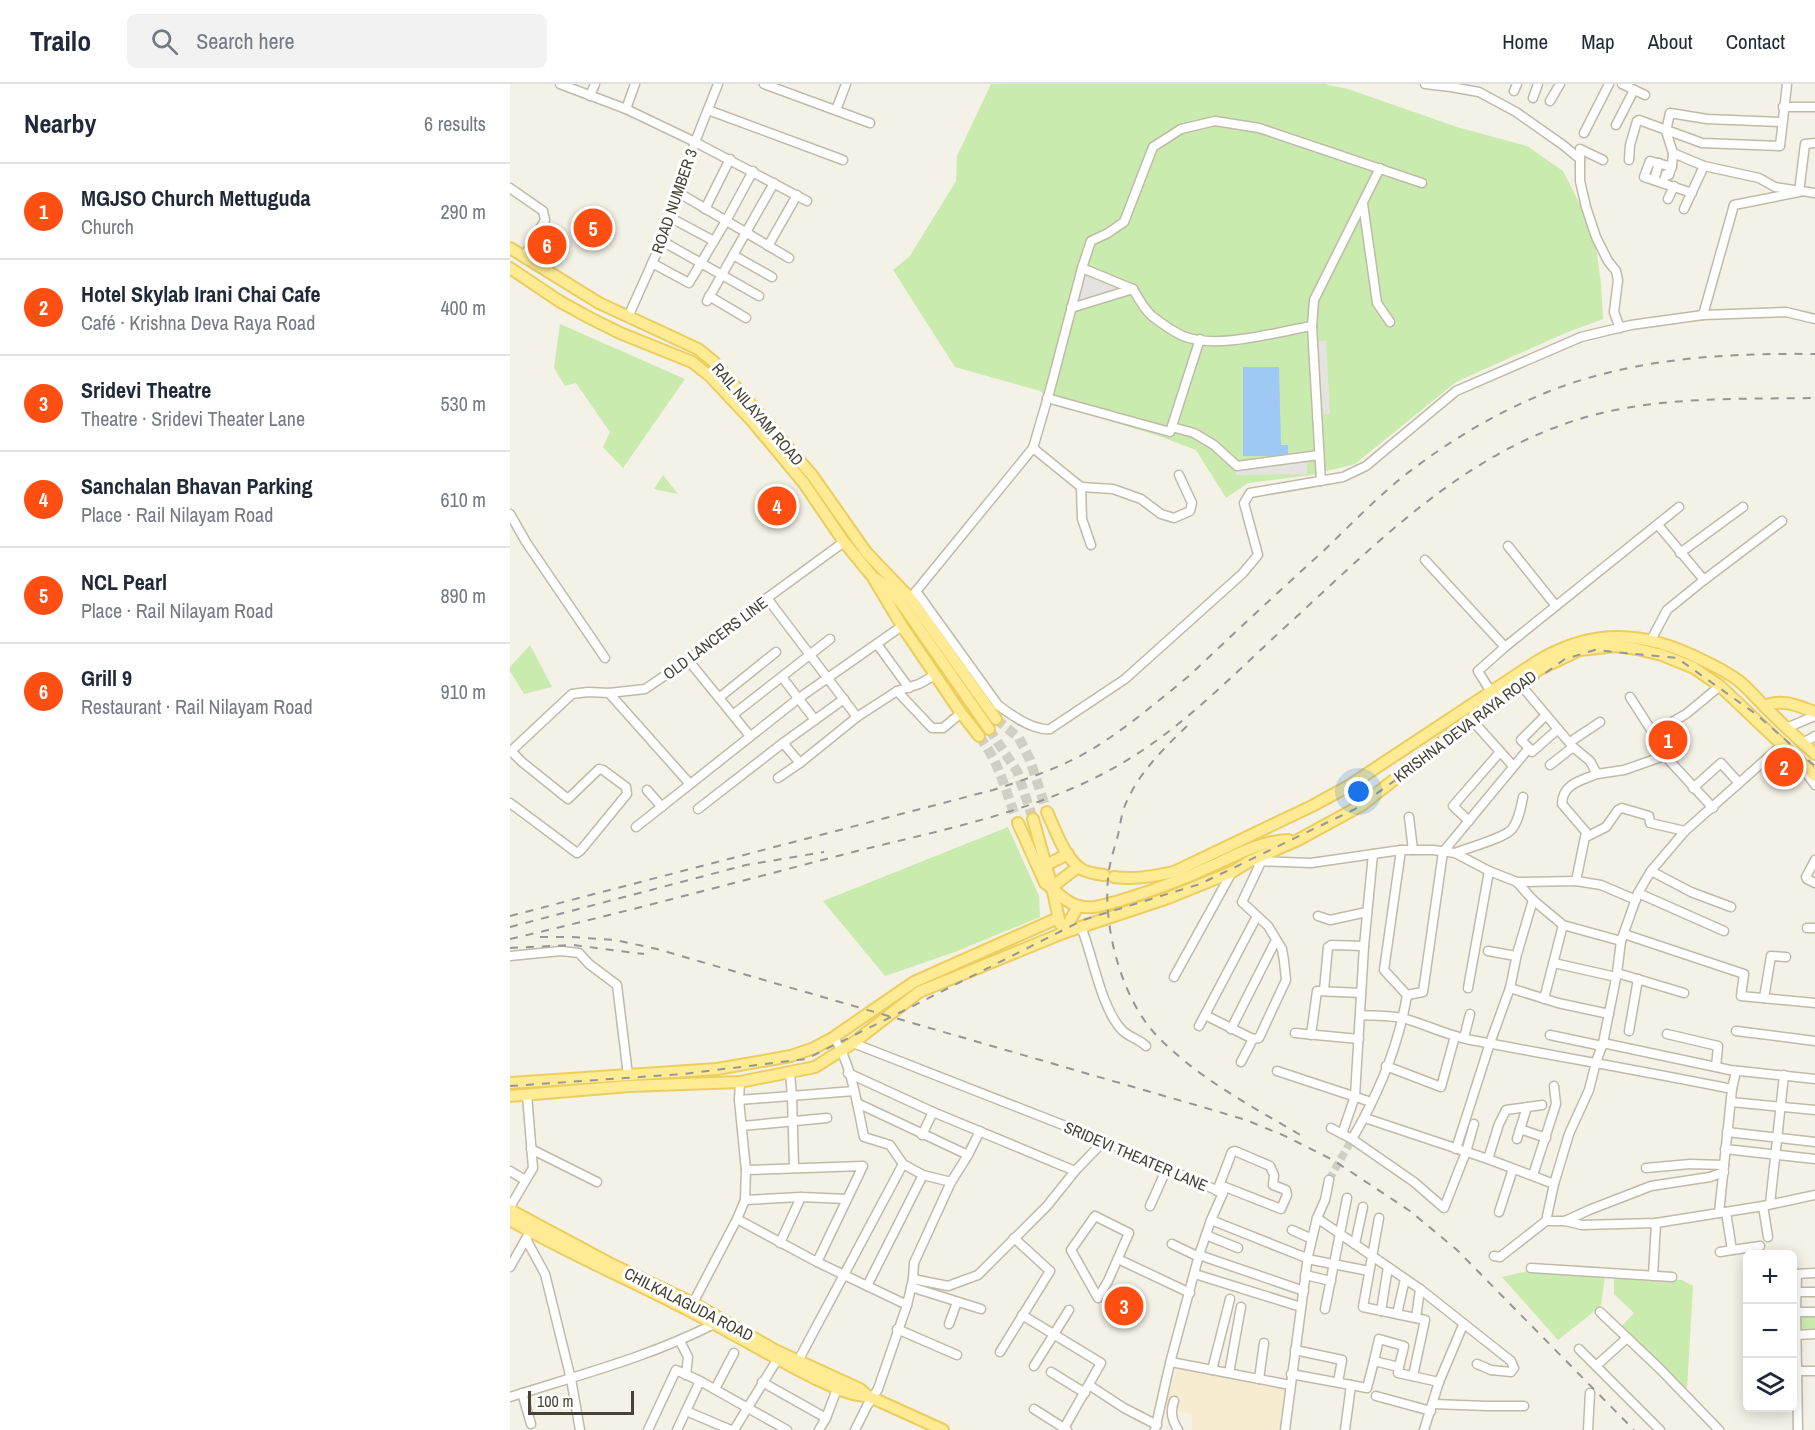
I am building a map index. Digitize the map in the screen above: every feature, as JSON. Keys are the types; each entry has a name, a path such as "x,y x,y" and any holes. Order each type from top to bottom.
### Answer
{"main road":[{"name":"RAIL NILAYAM ROAD","path":"510,248 592,298 698,349 714,362 812,475 866,552 913,595 996,719"},
{"name":"RAIL NILAYAM ROAD","path":"510,268 582,313 620,333 692,362 710,376 753,422 803,482 844,542 872,576 902,626 979,736"},
{"path":"582,313 592,298"},
{"name":"RAIL NILAYAM ROAD","path":"872,576 887,587 902,604 989,729"},
{"name":"KRISHNA DEVA RAYA ROAD","path":"1078,867 1093,874 1122,878 1174,872 1347,787 1539,660 1569,645 1592,638 1620,637 1651,640 1676,647 1718,668 1740,682 1815,754"},
{"name":"KRISHNA DEVA RAYA ROAD","path":"510,1096 629,1086 740,1082 815,1067 853,1043 919,992 1063,933 1168,898 1232,872 1298,840 1362,805 1471,719 1538,670 1580,650 1616,646 1658,654 1677,660 1700,672 1720,686 1815,776"},
{"path":"1764,706 1781,702 1815,714"},
{"path":"1387,760 1398,777"},
{"path":"1369,772 1383,789"},
{"path":"1047,812 1064,849 1078,867 1052,887"},
{"path":"1033,819 1063,933"},
{"path":"1018,823 1045,883 1078,906 1063,933"},
{"name":"KRISHNA DEVA RAYA ROAD","path":"1078,906 1088,908 1100,906 1166,885 1239,852 1270,843 1298,840"},
{"path":"1046,865 1068,854"},
{"path":"510,1083 717,1069 791,1056 814,1048 834,1037 914,982 1058,918"},
{"name":"CHILKALAGUDA ROAD","path":"510,1209 609,1263 693,1303 775,1350 943,1430"},
{"name":"CHILKALAGUDA ROAD","path":"519,1229 714,1324 837,1389 870,1397"}],"street":[{"path":"560,84 626,109 730,159 807,201"},
{"path":"590,96 595,84"},
{"path":"626,109 634,84"},
{"name":"ROAD NUMBER 3","path":"628,317 671,218 695,142 718,84"},
{"path":"764,84 870,123"},
{"path":"786,93 790,84"},
{"path":"836,110 846,84"},
{"path":"1425,84 1479,92 1516,112 1580,159"},
{"path":"1533,98 1538,84"},
{"path":"1550,101 1560,84"},
{"path":"1584,133 1609,84"},
{"path":"1622,84 1646,95"},
{"path":"1629,160 1630,145 1637,121 1702,143 1780,146 1786,84"},
{"path":"1616,125 1634,90"},
{"path":"1783,107 1815,107"},
{"path":"708,110 843,160"},
{"path":"1660,174 1670,175 1672,167 1673,153 1665,131 1670,112 1707,119 1781,122"},
{"path":"1422,183 1259,128 1215,121 1181,129 1153,147 1124,222 1090,241 1033,448 913,595 998,705 1038,729 1050,729 1125,679 1242,574 1258,555 1244,502 1250,493 1343,477 1366,466 1456,391 1581,338 1620,328 1703,315 1786,312 1815,319"},
{"path":"1799,192 1805,144 1815,143"},
{"path":"1603,160 1580,149 1580,181 1586,207 1596,237 1616,272 1618,280 1614,312 1620,328"},
{"path":"1673,153 1704,166 1760,178 1775,187 1815,193"},
{"path":"705,209 730,159"},
{"path":"1684,209 1704,166"},
{"path":"1660,174 1672,167"},
{"path":"1321,481 1312,326 1314,300 1380,168"},
{"path":"652,263 689,283 753,171"},
{"path":"1660,174 1674,186 1692,193"},
{"path":"746,318 708,298 774,183"},
{"path":"1668,200 1674,186"},
{"path":"510,188 543,211 545,220 524,257"},
{"path":"1703,315 1734,205 1799,192"},
{"path":"679,193 789,258"},
{"path":"768,246 797,195"},
{"path":"1363,204 1377,303 1390,322"},
{"path":"671,218 714,241"},
{"path":"662,241 759,296"},
{"path":"733,255 772,277"},
{"path":"1082,268 1133,289 1150,314 1183,336 1235,340 1312,326"},
{"path":"1071,308 1133,289"},
{"path":"1047,398 1170,432 1200,339"},
{"path":"1172,427 1194,434 1214,445 1237,466 1319,455"},
{"path":"1033,448 1081,487 1113,489 1142,499 1161,514 1174,518 1190,511 1192,502 1179,475"},
{"path":"1081,487 1082,519 1091,545"},
{"path":"1491,692 1478,671 1679,507"},
{"path":"1680,553 1743,507"},
{"path":"510,514 526,542 605,658"},
{"path":"1651,640 1667,610 1782,521"},
{"path":"1658,525 1704,580"},
{"name":"OLD LANCERS LINE","path":"510,752 572,694 645,689 688,660 844,542"},
{"path":"1508,546 1556,606"},
{"path":"1425,560 1505,647"},
{"path":"768,598 857,717"},
{"path":"636,827 799,698 902,626"},
{"path":"734,714 830,639"},
{"path":"877,644 909,688"},
{"path":"720,698 777,652"},
{"path":"688,660 750,736"},
{"path":"778,778 857,717 897,691 909,688 935,675"},
{"path":"782,677 815,720"},
{"path":"1520,684 1545,716 1590,761 1597,774"},
{"path":"1653,733 1686,714 1720,686"},
{"path":"897,691 932,728 944,728 961,713"},
{"path":"609,693 690,784"},
{"path":"1630,696 1666,755 1713,808"},
{"path":"698,809 844,699"},
{"path":"1786,728 1815,714"},
{"path":"1545,716 1521,740 1532,752 1558,729"},
{"path":"1471,719 1513,766"},
{"path":"1550,765 1600,722"},
{"path":"1803,743 1815,736"},
{"path":"783,743 800,763"},
{"path":"1546,1221 1569,1134 1589,1090 1602,1045 1623,938 1637,896 1651,871 1685,831 1782,745"},
{"path":"1407,995 1423,992 1443,852 1529,748"},
{"path":"510,752 568,799 599,769 626,787 627,791 627,794 577,853 510,803"},
{"path":"1469,821 1453,806 1500,752"},
{"path":"1576,881 1586,837 1583,827 1562,804 1568,787 1597,774 1624,770 1666,755"},
{"path":"1693,788 1721,762 1739,783"},
{"path":"1802,764 1807,775 1815,784"},
{"path":"648,790 662,807"},
{"path":"1455,853 1511,831 1523,797"},
{"path":"1586,837 1606,827 1622,808 1649,816 1650,823 1685,831"},
{"path":"1409,817 1413,850"},
{"path":"1401,850 1384,970 1407,995"},
{"path":"1205,1015 1253,1039 1259,1038 1286,980 1282,949 1268,926 1242,902 1256,861 1311,863 1401,850 1455,853 1489,871 1517,882 1576,881 1601,885 1637,896 1724,931"},
{"path":"1342,1134 1355,1096 1364,946 1373,854"},
{"path":"1815,860 1806,877 1815,883"},
{"path":"1468,988 1489,871"},
{"path":"1651,871 1691,892 1731,908"},
{"path":"1174,977 1232,872"},
{"path":"1517,882 1533,900 1563,925 1623,938 1744,974 1741,996 1815,1003"},
{"path":"1456,1149 1509,984 1514,956 1533,900"},
{"path":"1318,916 1330,920 1367,912"},
{"path":"1199,1026 1257,916"},
{"path":"1544,999 1563,925"},
{"path":"1081,927 1100,986 1114,1017 1124,1032 1146,1046"},
{"path":"1231,1029 1276,940"},
{"path":"1324,990 1328,947 1331,945 1364,946"},
{"path":"510,956 561,951 579,953 616,985 628,1075"},
{"path":"1488,951 1514,956"},
{"path":"1764,998 1771,956 1786,957"},
{"path":"1554,963 1638,979 1684,993"},
{"path":"1629,1031 1638,979"},
{"path":"1509,984 1544,999 1609,1014"},
{"path":"1311,1035 1316,993 1319,990 1361,993"},
{"path":"1352,1139 1365,1118 1386,1066 1403,1018 1407,995"},
{"path":"1386,1066 1441,1087 1470,1014"},
{"path":"1360,1015 1403,1018 1459,1037 1732,1089"},
{"path":"1736,1031 1815,1041"},
{"path":"1295,1033 1359,1039"},
{"path":"1667,1034 1718,1046 1716,1067"},
{"path":"1550,1035 1736,1071 1815,1079"},
{"path":"834,1037 842,1050 864,1137 890,1144 903,1164 923,1175 951,1182"},
{"path":"1241,1062 1253,1039"},
{"name":"SRIDEVI THEATER LANE","path":"853,1043 1104,1141 1218,1188 1223,1194 1211,1220 1199,1256 1159,1408 1156,1428"},
{"path":"1277,1071 1371,1102"},
{"path":"1732,1250 1723,1213 1724,1168 1736,1071"},
{"path":"790,1073 794,1167"},
{"path":"848,1073 933,1112 1075,1171"},
{"path":"1768,1237 1766,1205 1776,1155 1784,1076"},
{"path":"693,1303 745,1200 746,1170 739,1100 740,1082"},
{"path":"1533,1175 1556,1104 1554,1086"},
{"path":"739,1100 854,1091"},
{"path":"510,1209 532,1168 527,1095"},
{"path":"1731,1102 1815,1110"},
{"path":"857,1103 968,1155"},
{"path":"1488,1159 1506,1110 1542,1105"},
{"path":"1517,1138 1527,1107"},
{"path":"922,1135 933,1112"},
{"path":"1365,1118 1488,1159 1554,1184"},
{"path":"742,1126 827,1119"},
{"path":"1331,1128 1352,1139 1414,1182 1444,1208 1466,1152 1474,1124"},
{"path":"1520,1129 1546,1138"},
{"path":"855,1430 870,1397 878,1389 907,1305 914,1263 951,1182 980,1131"},
{"path":"1727,1132 1815,1142"},
{"path":"912,1283 948,1286 978,1275 1047,1206 1075,1171 1104,1141"},
{"path":"531,1149 597,1182"},
{"path":"1725,1149 1815,1159"},
{"path":"1235,1151 1270,1166 1274,1175 1274,1185 1286,1190 1287,1195 1281,1209 1218,1188 1232,1152 1235,1151"},
{"path":"798,1361 903,1164"},
{"path":"1646,1168 1690,1164 1724,1168"},
{"path":"746,1170 863,1166 817,1262"},
{"path":"1150,1206 1167,1168"},
{"path":"1565,1221 1651,1186 1710,1177 1724,1168"},
{"path":"1498,1212 1513,1169"},
{"path":"510,1171 525,1180"},
{"path":"867,1286 923,1175"},
{"path":"1285,1430 1304,1291 1306,1258 1317,1218 1325,1200 1329,1180"},
{"path":"1494,1256 1500,1257 1546,1221 1565,1221 1582,1226 1656,1223 1766,1205 1783,1206 1815,1195"},
{"path":"745,1200 801,1197 847,1199"},
{"path":"780,1243 801,1197"},
{"path":"1325,1309 1347,1198"},
{"path":"1355,1244 1363,1207"},
{"path":"1095,1216 1128,1233 1118,1259 1098,1298 1071,1250 1095,1216"},
{"path":"1317,1218 1420,1289 1511,1361 1514,1368 1511,1372 1493,1371 1477,1364"},
{"path":"1378,1218 1363,1307 1425,1320 1413,1376"},
{"path":"737,1219 817,1262 907,1305"},
{"path":"1211,1220 1306,1258 1369,1271"},
{"path":"1653,1276 1656,1223"},
{"path":"510,1267 519,1229"},
{"path":"519,1229 545,1274 571,1379 580,1430"},
{"path":"1292,1230 1312,1239"},
{"path":"1206,1235 1238,1248"},
{"path":"1000,1352 1050,1271 1014,1238"},
{"path":"1172,1244 1199,1256 1304,1291"},
{"path":"1720,1252 1760,1246"},
{"path":"1118,1259 1190,1293"},
{"path":"1381,1311 1388,1267"},
{"path":"1531,1269 1672,1277"},
{"path":"1195,1274 1301,1307"},
{"path":"1797,1274 1815,1274"},
{"path":"1305,1275 1331,1281"},
{"path":"1397,1314 1405,1279"},
{"path":"912,1283 957,1302 981,1309"},
{"path":"1416,1318 1420,1289"},
{"path":"1797,1292 1815,1292"},
{"path":"1212,1370 1230,1299"},
{"path":"949,1324 957,1302"},
{"path":"1229,1373 1241,1307"},
{"path":"1034,1366 1069,1310"},
{"path":"1600,1312 1719,1430"},
{"path":"1797,1312 1815,1312"},
{"path":"1022,1315 1101,1363 1065,1429 1034,1409"},
{"path":"510,1397 571,1379 680,1341 714,1324"},
{"path":"1424,1430 1439,1382 1463,1325"},
{"path":"897,1329 957,1355"},
{"path":"1797,1335 1815,1334"},
{"path":"1596,1366 1627,1338"},
{"path":"1291,1374 1367,1388 1379,1339 1404,1346 1398,1373 1439,1382"},
{"path":"680,1341 688,1357 686,1375"},
{"path":"1259,1379 1264,1343"},
{"path":"1579,1349 1660,1430"},
{"path":"1295,1350 1342,1359 1338,1382"},
{"path":"715,1389 734,1353"},
{"path":"686,1411 732,1430 777,1359"},
{"path":"1374,1361 1400,1367"},
{"path":"1171,1362 1290,1385"},
{"path":"648,1430 676,1370 715,1389 787,1430"},
{"path":"1798,1430 1797,1371 1815,1371"},
{"path":"1051,1372 1124,1408 1156,1428"},
{"path":"677,1430 700,1381"},
{"path":"762,1382 826,1418"},
{"path":"1345,1430 1351,1385"},
{"path":"819,1430 837,1389"},
{"path":"522,1393 531,1424"},
{"path":"1588,1430 1590,1393"},
{"path":"1376,1396 1432,1407 1524,1406"},
{"path":"1174,1401 1172,1417 1178,1430"},
{"path":"762,1430 766,1420"}],"shaded area":[{"path":"1084,273 1123,288 1076,303"},
{"path":"1316,341 1326,341 1330,414 1320,414"},
{"path":"1237,460 1307,460 1307,474 1236,475"},
{"path":"1178,1368 1285,1388 1280,1430 1192,1430 1192,1415 1163,1406"}],"green space":[{"path":"991,84 1325,84 1348,89 1457,127 1527,146 1563,171 1588,220 1596,246 1603,319 1563,334 1456,382 1355,464 1311,475 1248,483 1226,498 1196,450 1156,435 1055,404 1040,391 955,367 893,270 910,256 956,181 957,156"},
{"path":"560,324 685,379 623,468 603,447 610,432 576,383 565,386 554,368"},
{"path":"663,475 678,494 654,489"},
{"path":"530,645 552,687 524,694 510,671 510,667"},
{"path":"1008,827 1039,896 1040,917 955,952 885,976 823,901"},
{"path":"1533,1270 1605,1275 1601,1306 1558,1340 1502,1277"},
{"path":"1614,1278 1682,1280 1693,1286 1687,1389 1621,1327 1634,1313 1614,1294"},
{"path":"1797,1312 1815,1312 1815,1334 1797,1335"}],"water":[{"path":"1243,367 1279,367 1281,445 1288,445 1288,456 1243,456"}],"tunnel":[{"path":"996,719 1019,738 1030,760 1047,812"},
{"path":"989,729 1017,771 1033,819"},
{"path":"979,736 998,768 1018,823"},
{"path":"1329,1180 1352,1139"}],"railway":[{"path":"510,916 993,790 1057,767 1082,755 1131,723 1189,676 1391,487 1435,453 1491,418 1572,383 1632,367 1692,358 1754,354 1815,354"},
{"path":"510,939 958,826 1057,795 1119,765 1163,736 1204,702 1398,525 1438,493 1481,464 1526,440 1574,421 1649,404 1720,399 1815,398"},
{"path":"510,1086 683,1074 806,1059 1083,920 1200,884 1355,809 1565,659 1595,650 1677,658 1756,714 1815,766"},
{"path":"1187,726 1143,774 1129,796 1123,811 1110,866 1107,891 1111,937 1117,960 1134,1004 1160,1039 1210,1080 1302,1136"},
{"path":"510,927 746,865 824,852"},
{"path":"540,937 615,940 657,949 1206,1108 1246,1120 1285,1136 1333,1160 1410,1211 1457,1250 1634,1430"},
{"path":"510,948 573,945 644,954"}],"place":[{"name":"NCL Pearl","path":"593,228"},
{"name":"Grill 9","path":"547,245"},
{"name":"Sanchalan Bhavan Parking","path":"777,506"},
{"name":"MGJSO Church Mettuguda","path":"1668,740"},
{"name":"Hotel Skylab Irani Chai Cafe","path":"1784,767"},
{"name":"Sridevi Theatre","path":"1124,1306"}]}
